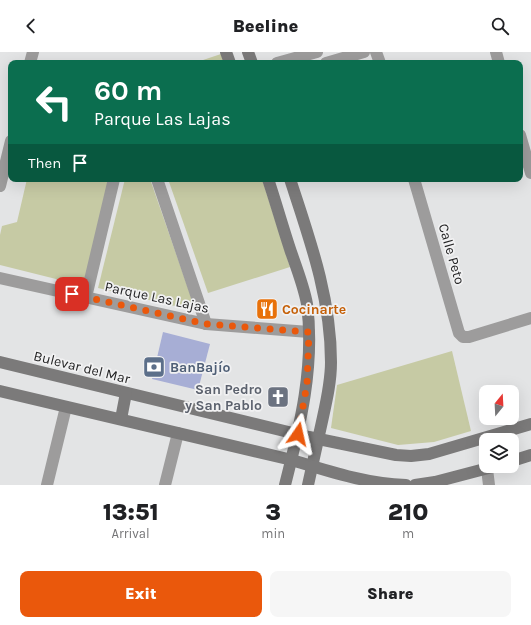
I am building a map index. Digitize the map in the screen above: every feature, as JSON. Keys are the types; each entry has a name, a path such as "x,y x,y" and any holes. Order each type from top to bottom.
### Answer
{"street":[{"path":"288,60 317,52"},
{"path":"336,60 364,52"},
{"path":"523,146 531,173"},
{"path":"0,186 8,153"},
{"path":"86,297 113,182"},
{"path":"158,182 206,324"},
{"path":"269,182 306,303 309,332 307,384 298,434 285,485"},
{"path":"291,182 319,268 330,332 330,382 308,485"},
{"name":"Calle Peto","path":"415,182 459,333 463,337 469,337 531,318"},
{"name":"Parque Las Lajas","path":"0,278 206,324 309,332"},
{"name":"Bulevar del Mar","path":"0,362 319,439 396,455 411,456 429,454 531,424"},
{"path":"0,391 292,460 371,483 406,485"},
{"path":"121,419 126,393"},
{"path":"47,485 66,407"},
{"path":"165,485 178,433"},
{"path":"519,459 531,455"},
{"path":"415,485 435,482 479,470"},
{"path":"489,485 491,473"}],"green space":[{"path":"221,54 223,60 203,60"},
{"path":"26,182 109,182 84,286 0,265 0,235 2,226 17,222"},
{"path":"124,182 151,182 196,311 98,288"},
{"path":"169,182 263,182 290,267 208,293"},
{"path":"452,351 471,431 434,442 398,445 331,428 337,385"}],"building":[{"path":"163,332 210,344 198,390 152,379"}],"place":[{"name":"Cocinarte","path":"267,309"},
{"name":"BanBajío","path":"154,367"},
{"name":"San Pedro y San Pablo","path":"278,397"}],"route":[{"path":"72,294 206,324 309,332 307,384 298,434"}]}
